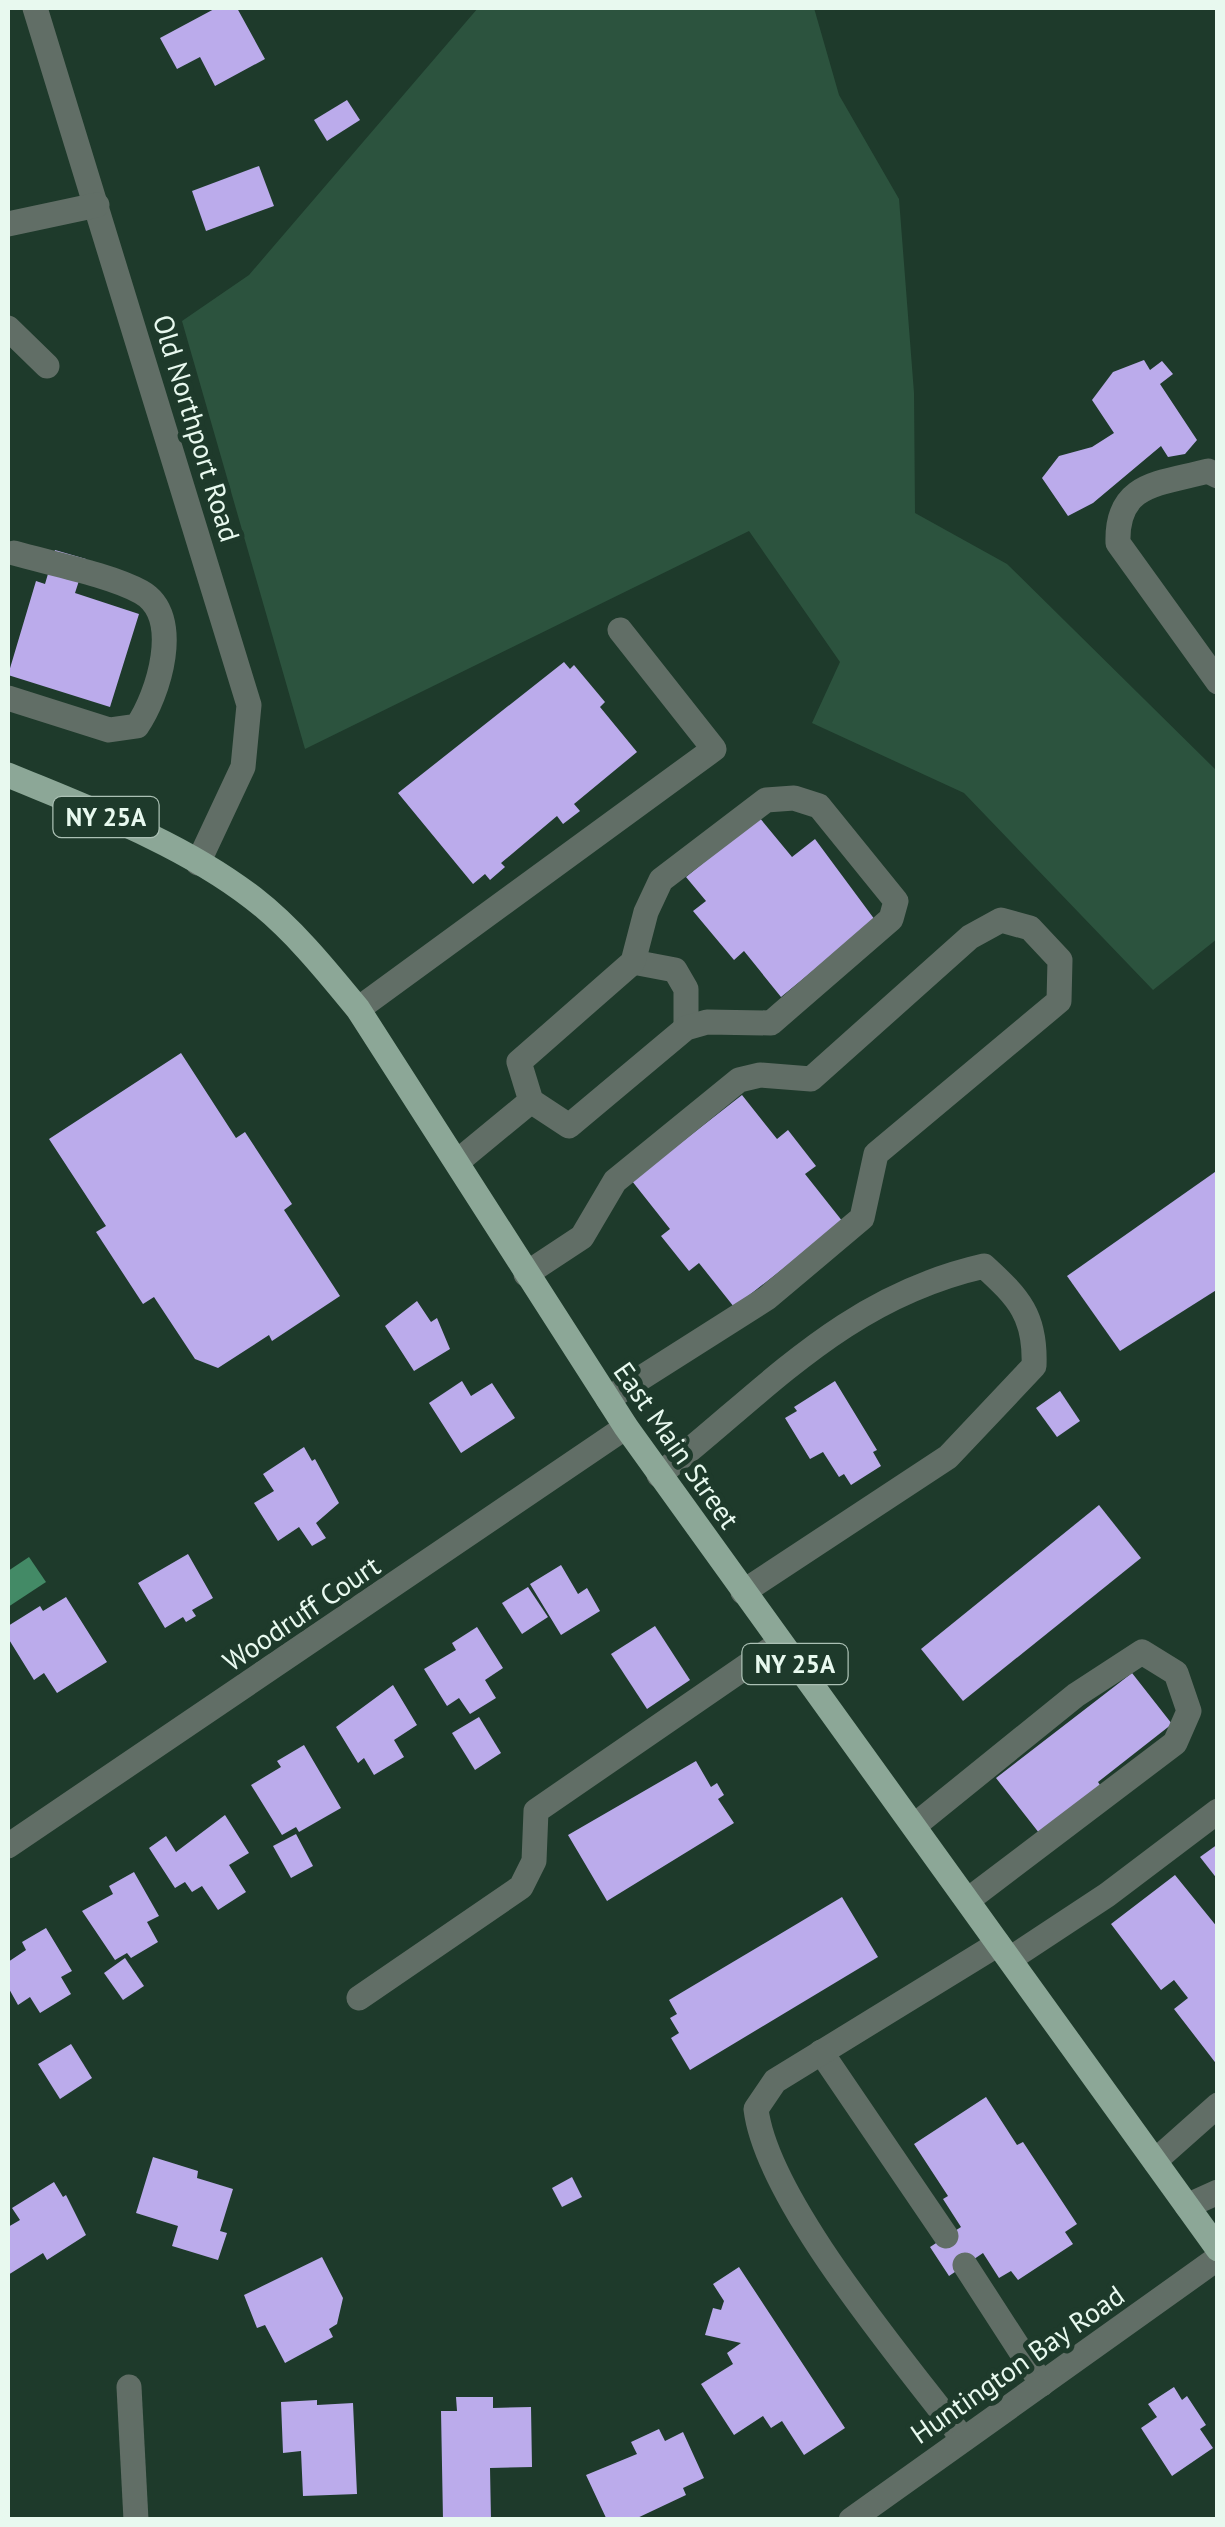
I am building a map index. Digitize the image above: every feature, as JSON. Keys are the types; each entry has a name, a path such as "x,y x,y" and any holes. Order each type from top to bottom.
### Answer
{"main road":[{"name":"East Main Street","path":"8,775 140,832 253,898 307,948 358,1008 659,1475 1218,2250"}],"street":[{"name":"Old Northport Road","path":"36,8 249,705 243,767 198,864"},
{"path":"8,224 97,205"},
{"path":"8,328 47,366"},
{"path":"1218,476 1208,471 1147,487 1126,499 1117,516 1118,543 1218,682"},
{"path":"8,698 109,730 136,726 152,704 166,656 157,612 143,593 14,553"},
{"path":"358,1008 714,749 620,630"},
{"path":"794,798 819,806 896,901 891,919 771,1023 707,1022 686,1028 569,1126 531,1101 519,1062 633,962 646,912 660,880 766,800 794,798"},
{"path":"526,1274 582,1237 616,1181 739,1080 760,1075 811,1078 970,937 1001,920 1030,928 1060,960 1059,1002 876,1154 862,1218 767,1298 608,1399"},
{"path":"633,962 675,970 686,989 686,1028"},
{"path":"457,1162 531,1101"},
{"path":"659,1475 828,1333 929,1279 984,1266 1020,1300 1035,1340 1034,1366 948,1457 743,1592"},
{"name":"Woodruff Court","path":"8,1846 626,1426"},
{"path":"360,1998 521,1887 534,1861 536,1811 780,1643"},
{"path":"914,1826 1076,1695 1142,1652 1176,1673 1189,1712 1175,1743 968,1900"},
{"path":"963,2439 839,2274 783,2185 758,2130 756,2109 776,2081 821,2052 1107,1894 1218,1811"},
{"path":"821,2052 946,2236"},
{"path":"1155,2161 1218,2106"},
{"path":"1187,2206 1218,2192"},
{"name":"Huntington Bay Road","path":"851,2520 1218,2258"},
{"path":"965,2265 1042,2384"},
{"path":"128,2388 136,2520"}],"shaded area":[{"path":"478,8 814,8 839,95 899,199 914,393 915,513 1007,564 1217,771 1217,939 1153,990 964,793 812,723 840,662 749,531 305,749 182,321 249,275"},
{"path":"29,1557 46,1582 8,1607 8,1571"}],"building":[{"path":"216,8 237,8 265,59 215,86 200,57 177,69 160,38"},
{"path":"347,100 360,120 327,141 314,120"},
{"path":"259,166 274,206 206,231 192,191"},
{"path":"1144,360 1150,370 1162,361 1173,374 1160,384 1197,440 1185,454 1168,457 1161,446 1093,503 1068,516 1042,478 1059,456 1092,447 1114,433 1092,400 1113,372"},
{"path":"55,550 86,559 75,593 139,614 110,707 8,675 36,581 45,584"},
{"path":"564,662 570,669 574,665 605,702 600,707 637,752 574,804 580,811 563,824 557,816 501,863 505,867 490,880 485,874 473,884 398,793"},
{"path":"759,817 792,857 815,839 875,920 781,997 744,951 734,960 693,911 706,901 686,877"},
{"path":"181,1053 236,1138 245,1132 292,1204 284,1210 340,1296 272,1341 269,1335 218,1368 195,1359 154,1297 143,1304 96,1232 106,1226 49,1139"},
{"path":"742,1095 777,1139 788,1130 816,1166 805,1174 843,1222 734,1307 699,1263 689,1271 661,1236 670,1229 632,1181"},
{"path":"1215,1172 1218,1289 1120,1351 1067,1276"},
{"path":"417,1301 431,1322 437,1318 450,1349 414,1371 385,1326"},
{"path":"462,1381 471,1396 492,1383 515,1418 461,1453 429,1403"},
{"path":"835,1381 877,1450 873,1452 881,1466 851,1485 844,1474 839,1477 823,1452 810,1459 785,1418 797,1411 794,1407"},
{"path":"1060,1391 1080,1421 1057,1437 1036,1408"},
{"path":"304,1447 339,1503 316,1523 326,1538 312,1546 299,1527 278,1541 254,1503 274,1491 263,1474"},
{"path":"1099,1505 1141,1558 963,1701 921,1649"},
{"path":"188,1554 213,1598 192,1610 196,1616 186,1622 183,1617 165,1628 138,1583"},
{"path":"561,1565 578,1594 587,1588 600,1611 561,1635 530,1584"},
{"path":"528,1587 548,1617 522,1634 502,1603"},
{"path":"66,1597 107,1662 57,1693 44,1673 34,1680 8,1638 8,1626 40,1606 43,1611"},
{"path":"655,1626 690,1680 647,1709 611,1654"},
{"path":"477,1627 503,1668 485,1680 496,1698 470,1714 459,1698 447,1706 424,1669 456,1650 452,1643"},
{"path":"1132,1673 1172,1724 1098,1782 1104,1791 1043,1838 996,1778"},
{"path":"393,1685 417,1725 394,1740 404,1757 374,1775 364,1758 358,1763 336,1727"},
{"path":"479,1717 501,1753 475,1770 452,1733"},
{"path":"304,1745 341,1808 299,1832 296,1827 282,1835 251,1785 281,1767 277,1761"},
{"path":"696,1761 711,1787 717,1783 724,1795 718,1799 734,1823 607,1901 568,1835"},
{"path":"225,1815 249,1853 229,1865 246,1892 218,1910 202,1886 192,1892 185,1882 175,1888 149,1848 166,1836 176,1852"},
{"path":"296,1834 313,1866 291,1878 273,1846"},
{"path":"1218,1844 1218,1880 1200,1857"},
{"path":"134,1872 159,1916 147,1922 158,1942 131,1958 127,1953 115,1960 82,1911 113,1894 109,1886"},
{"path":"1175,1875 1218,1928 1218,2066 1174,2009 1188,1998 1174,1980 1161,1990 1111,1924"},
{"path":"842,1897 878,1957 690,2070 671,2038 679,2033 670,2018 677,2014 669,2000"},
{"path":"46,1928 72,1971 61,1977 71,1994 40,2013 30,1997 18,2005 8,1987 8,1962 26,1950 22,1942"},
{"path":"125,1958 144,1986 123,2000 104,1973"},
{"path":"71,2044 92,2078 60,2099 38,2064"},
{"path":"986,2097 1017,2145 1023,2142 1077,2224 1065,2232 1073,2244 1018,2280 1011,2271 999,2278 983,2253 949,2276 930,2247 961,2227 943,2199 948,2196 914,2144"},
{"path":"153,2157 198,2171 197,2178 233,2189 220,2231 227,2233 218,2260 172,2246 178,2226 136,2213"},
{"path":"572,2177 582,2197 562,2207 552,2188"},
{"path":"54,2182 63,2197 66,2195 86,2235 47,2260 43,2253 8,2275 8,2227 20,2220 12,2208"},
{"path":"322,2257 343,2298 337,2324 329,2329 333,2337 285,2363 265,2325 257,2328 244,2295"},
{"path":"739,2267 845,2428 804,2455 782,2421 771,2428 763,2416 734,2435 701,2384 733,2364 727,2353 741,2343 705,2335 713,2308 721,2310 724,2301 713,2284"},
{"path":"1174,2387 1182,2400 1187,2396 1206,2425 1200,2429 1213,2448 1172,2476 1141,2428 1157,2417 1148,2404"},
{"path":"456,2397 493,2397 493,2408 531,2407 532,2467 490,2468 491,2520 443,2520 441,2411 457,2411"},
{"path":"317,2400 317,2405 353,2403 357,2494 303,2496 301,2451 283,2453 281,2402"},
{"path":"659,2429 665,2441 683,2432 704,2478 683,2488 686,2495 633,2520 607,2520 586,2475 637,2454 631,2442"}]}
